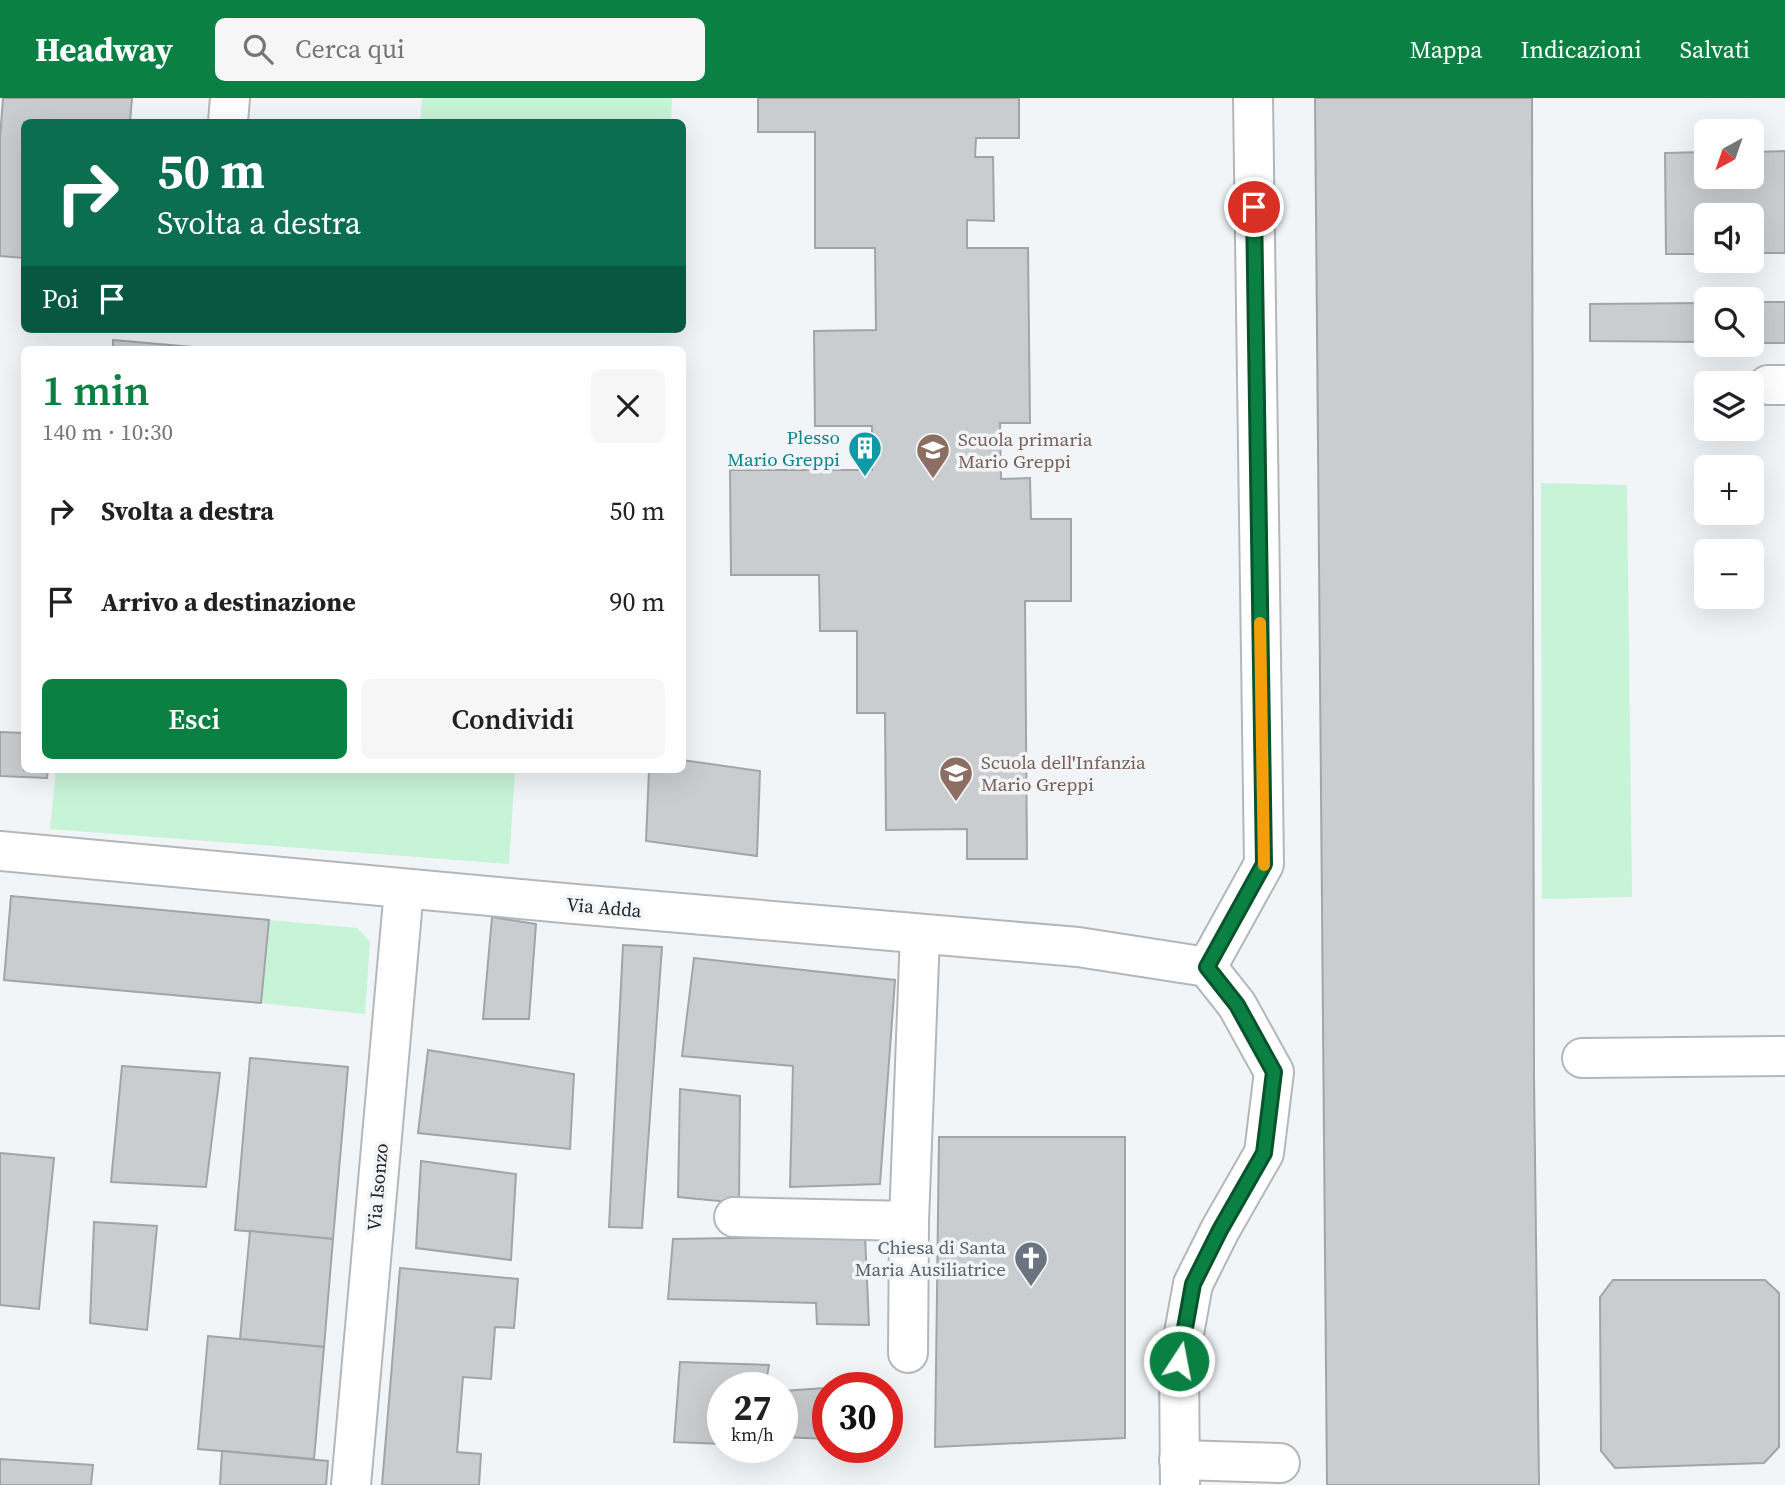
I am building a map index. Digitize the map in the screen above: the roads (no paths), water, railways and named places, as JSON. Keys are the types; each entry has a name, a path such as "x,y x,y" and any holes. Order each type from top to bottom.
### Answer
{"street":[{"path":"228,119 230,98"},
{"path":"1253,98 1264,864 1207,967 1237,1005 1274,1072 1264,1153 1193,1284 1179,1361 1180,1473 1280,1463"},
{"name":"Via Adda","path":"0,851 1078,947 1207,967"},
{"name":"Via Isonzo","path":"351,1485 404,888"},
{"path":"908,1353 909,1221 920,933"},
{"path":"1582,1058 1785,1056"},
{"path":"734,1217 909,1221"}],"place":[{"name":"Plesso Mario Greppi","path":"865,478"},
{"name":"Scuola primaria Mario Greppi","path":"933,480"},
{"name":"Scuola dell'Infanzia Mario Greppi","path":"956,803"},
{"name":"Chiesa di Santa Maria Ausiliatrice","path":"1031,1288"}]}
